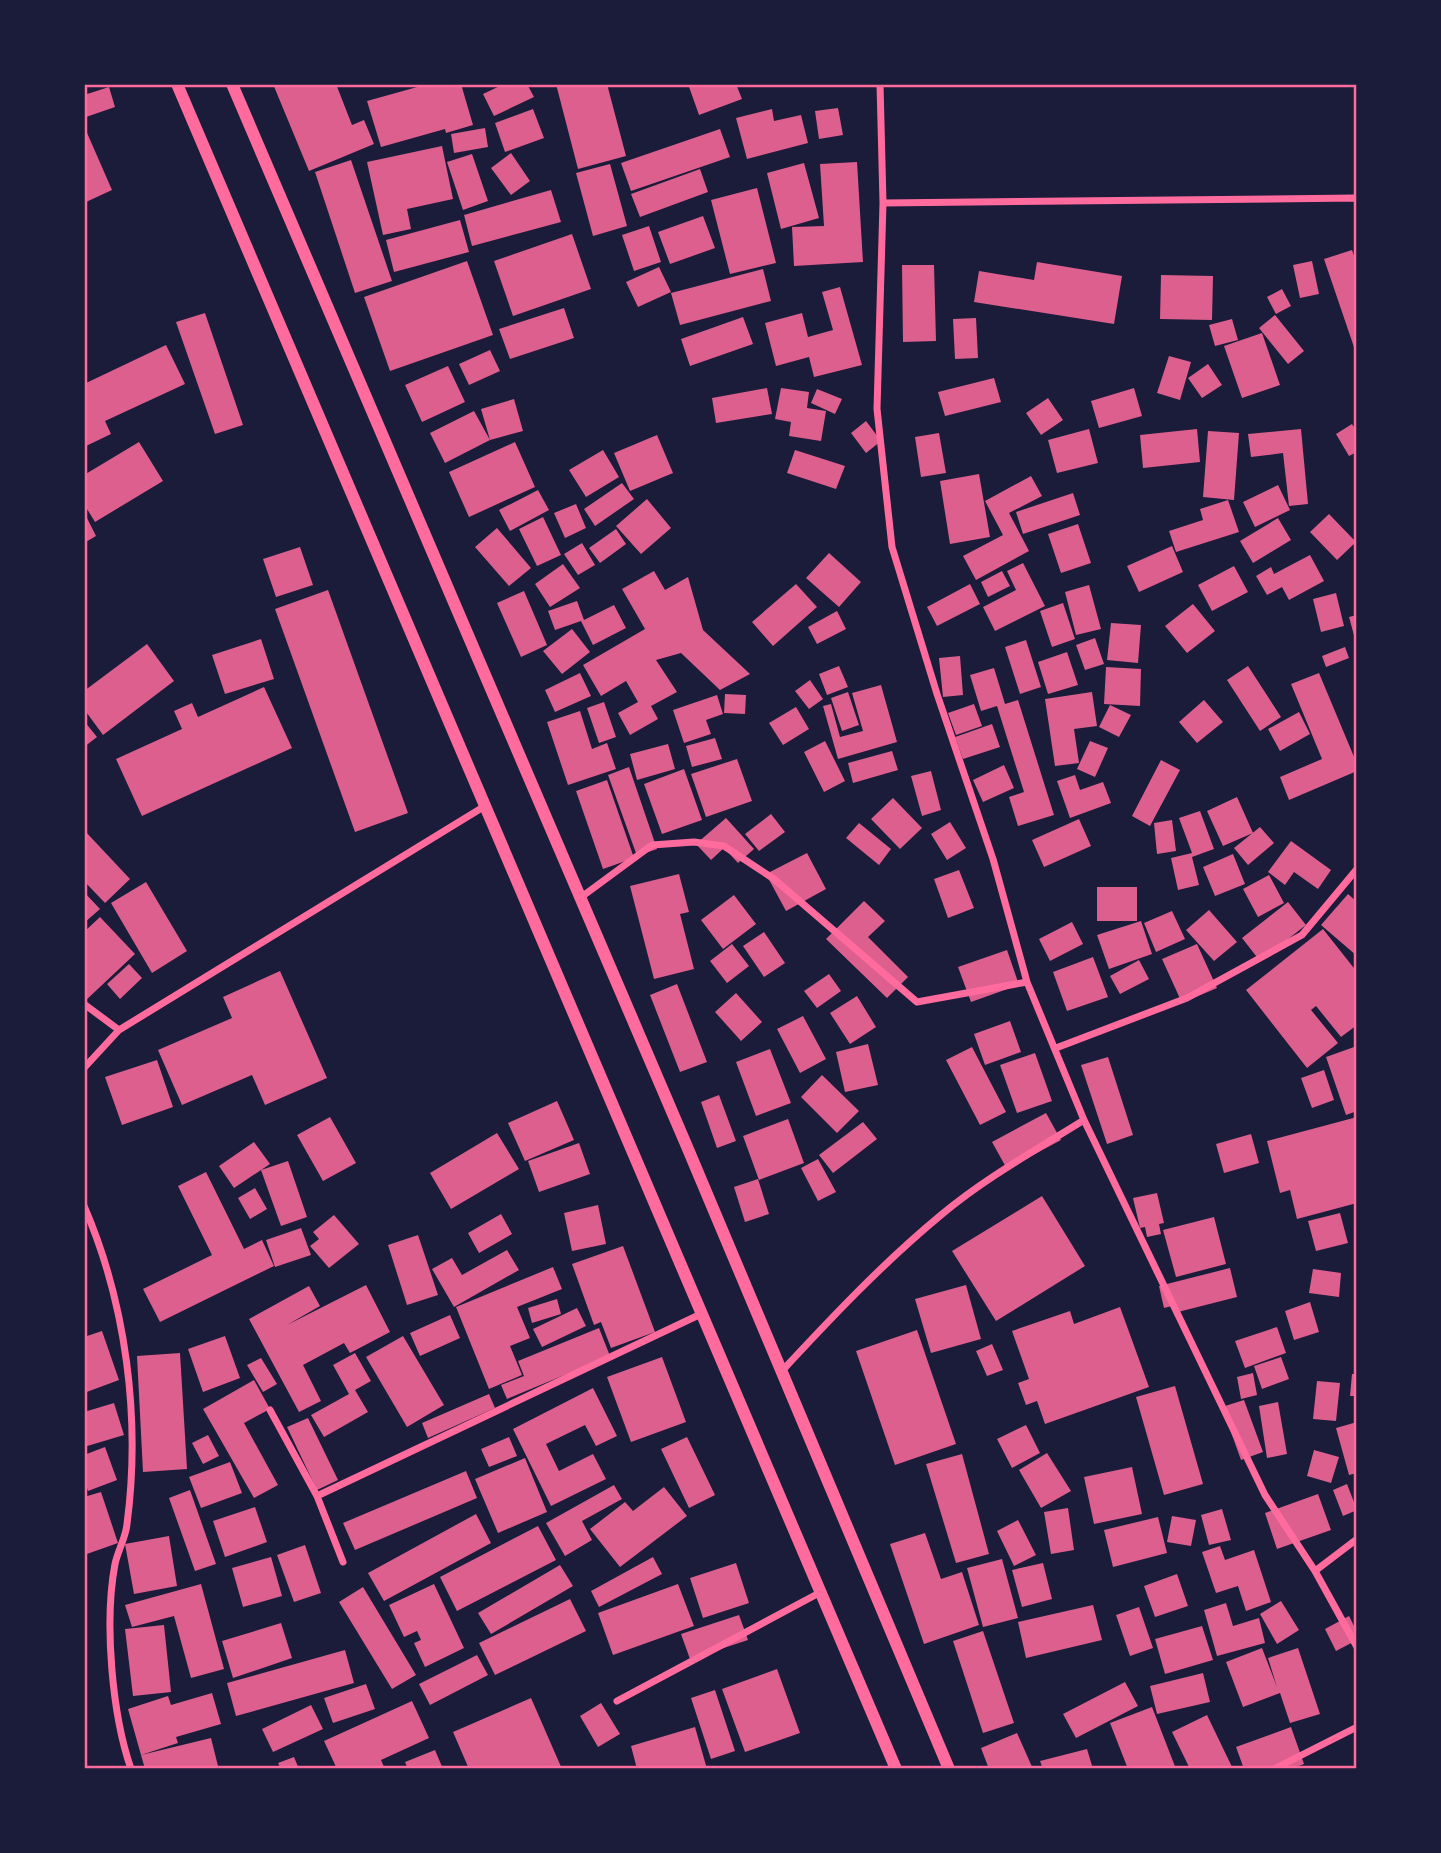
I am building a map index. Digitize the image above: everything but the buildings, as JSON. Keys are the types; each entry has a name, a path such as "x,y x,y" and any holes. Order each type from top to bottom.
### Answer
{"street":[{"path":"177,84 896,1769"},
{"path":"232,84 949,1769"},
{"path":"880,84 883,203 877,409 892,547 937,694 993,859 1027,982 1084,1120 1265,1495 1315,1571 1357,1647"},
{"path":"883,203 1357,200"},
{"path":"84,1068 119,1030 485,806"},
{"path":"580,898 652,845 694,842 724,846 774,879 917,1002 1027,982"},
{"path":"1056,1048 1187,998 1302,935 1357,869"},
{"path":"84,1004 119,1030"},
{"path":"780,1372 874,1273 943,1213 990,1178 1084,1120"},
{"path":"84,1206 97,1237 118,1313 128,1380 131,1458 127,1526 115,1564 111,1639 119,1735 131,1769"},
{"path":"317,1496 701,1314"},
{"path":"270,1410 317,1496 344,1562"},
{"path":"1315,1571 1357,1539"},
{"path":"617,1701 821,1592"},
{"path":"1274,1769 1357,1727"}]}
